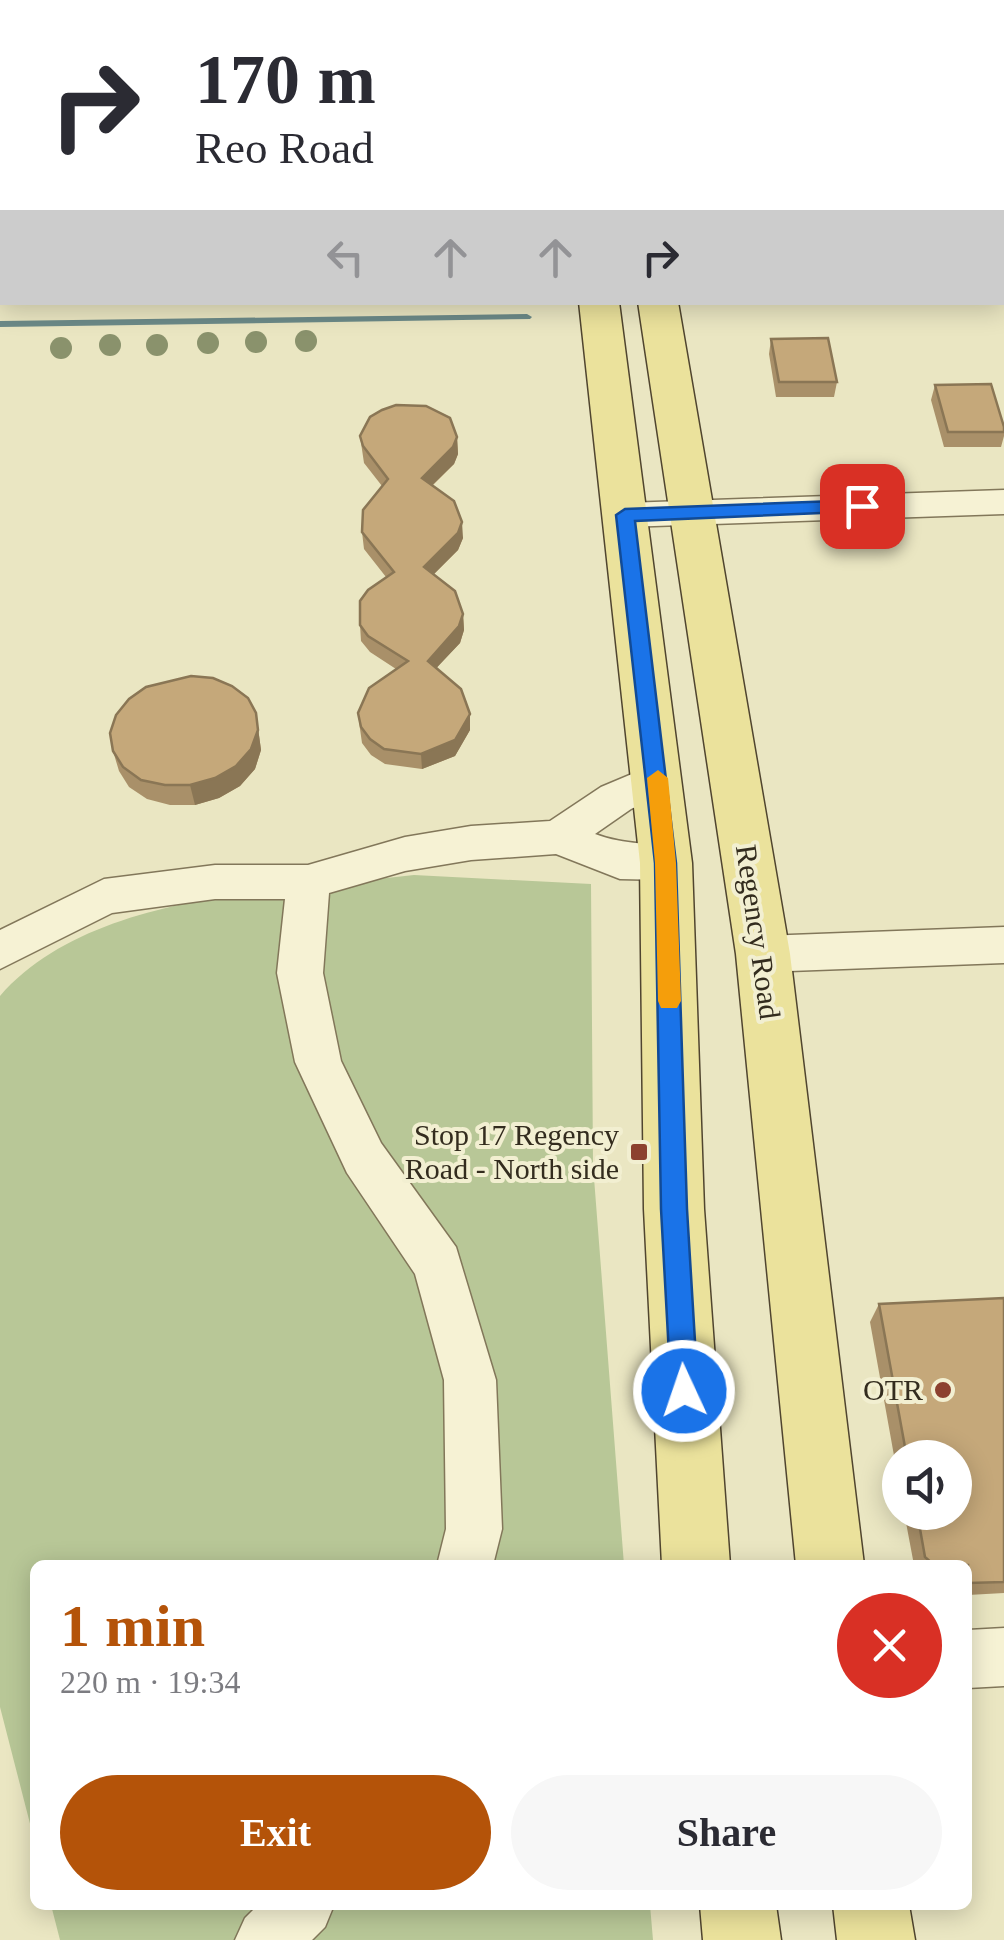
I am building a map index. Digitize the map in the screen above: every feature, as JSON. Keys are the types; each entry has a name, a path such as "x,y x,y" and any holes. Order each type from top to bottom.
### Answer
{"main road":[{"path":"569,305 604,347"},
{"path":"599,305 666,863 674,1209 696,1560"},
{"name":"Regency Road","path":"659,305 763,954 829,1560"},
{"path":"666,863 740,797"},
{"path":"739,1910 742,1940"},
{"path":"872,1910 876,1940"}],"street":[{"path":"625,515 1004,502"},
{"path":"559,838 616,798 658,779"},
{"path":"0,951 104,897 215,882 308,882 405,854 471,843 559,838 620,862 666,863"},
{"path":"308,882 300,973 318,1062 364,1158 438,1264 470,1380 474,1529 465,1560"},
{"path":"763,954 1004,945"},
{"path":"972,1659 1004,1658"},
{"path":"268,1940 299,1910"}],"green space":[{"path":"414,875 591,884 593,1165 624,1560 30,1560 30,1824 0,1707 0,996 39,961 85,935 137,916 250,893"},
{"path":"52,1910 650,1910 653,1940 60,1940"}],"building":[{"path":"828,338 837,382 779,382 771,339"},
{"path":"991,384 1004,432 948,432 935,385"},
{"path":"396,405 426,406 450,418 457,437 453,447 422,478 454,501 462,522 458,533 424,567 455,591 463,614 459,626 428,661 461,689 470,714 455,740 421,754 384,749 361,727 358,713 369,688 408,661 368,636 360,625 360,601 368,590 394,572 362,532 363,510 388,479 360,436 370,417"},
{"path":"191,676 213,678 248,698 256,713 258,730 251,749 236,766 215,778 190,785 141,780 123,767 113,751 110,733 116,715 146,687"},
{"name":"OTR","path":"1004,1298 1004,1582 972,1583 972,1560 925,1557 920,1530 972,1530 972,1440 904,1440 879,1304"}],"waterway":[{"path":"0,324 527,317"}],"slow traffic":[{"path":"658,778 666,863 669,1001"}],"place":[{"name":"Stop 17 Regency Road - North side","path":"639,1152"},
{"name":"OTR","path":"943,1390"}],"route":[{"path":"684,1391 674,1209 666,863 625,515 862,506"}]}
